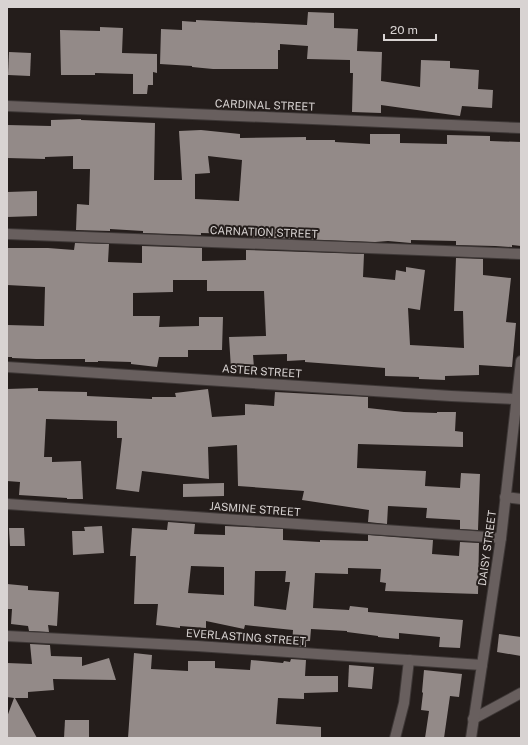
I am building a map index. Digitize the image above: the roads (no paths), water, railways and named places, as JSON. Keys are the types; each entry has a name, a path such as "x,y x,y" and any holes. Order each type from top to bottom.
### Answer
{"street":[{"name":"CARDINAL STREET","path":"7,106 521,128"},
{"name":"CARNATION STREET","path":"7,234 521,254"},
{"name":"DAISY STREET","path":"471,738 501,538 521,362"},
{"name":"ASTER STREET","path":"7,367 516,399"},
{"path":"506,497 521,498"},
{"name":"JASMINE STREET","path":"7,504 501,538"},
{"name":"EVERLASTING STREET","path":"7,636 189,645 482,665"},
{"path":"395,738 404,703 409,660"},
{"path":"473,719 521,693"}]}
